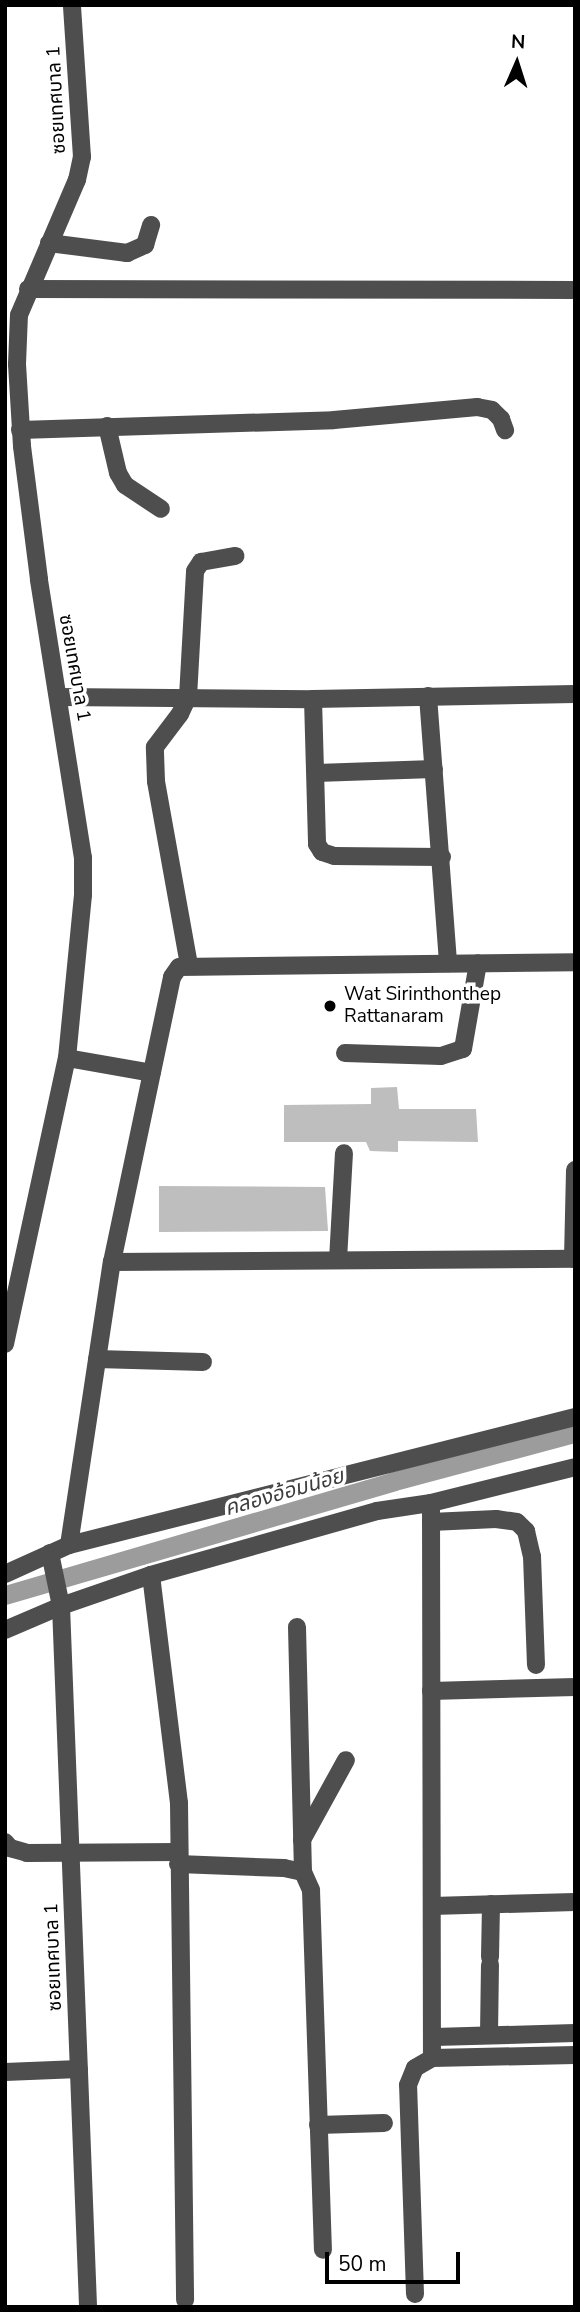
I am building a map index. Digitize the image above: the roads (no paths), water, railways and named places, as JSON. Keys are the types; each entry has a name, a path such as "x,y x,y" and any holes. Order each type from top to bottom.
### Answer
{"street":[{"name":"ซอยเทศบาล 1","path":"5,1345 67,1058 83,895 83,858 16,441 19,315 77,180 82,157 72,5"},
{"path":"50,243 127,253 145,245 151,225"},
{"path":"28,289 575,290"},
{"path":"16,441 107,426 334,420 477,407 492,410 501,419 505,430"},
{"path":"107,426 118,473 125,485 161,509"},
{"path":"189,965 153,761 155,747 180,714 188,697 195,571 201,562 234,556"},
{"path":"59,697 313,699 575,694"},
{"path":"428,696 442,857 447,963"},
{"path":"313,699 317,844 322,852 334,856 442,857"},
{"path":"316,773 434,769"},
{"path":"345,1053 442,1056 463,1049 478,962"},
{"path":"69,1545 112,1262 172,977 179,967 575,962"},
{"path":"67,1058 152,1073"},
{"path":"338,1260 344,1153"},
{"path":"112,1262 574,1259 575,1170"},
{"path":"97,1359 203,1362"},
{"path":"5,1574 52,1561 69,1545 575,1417"},
{"path":"5,1630 60,1599 376,1511 431,1503 575,1467"},
{"path":"431,1503 432,2058"},
{"path":"431,1522 496,1519 517,1522 526,1531 532,1556 536,1665"},
{"name":"ซอยเทศบาล 1","path":"52,1561 60,1599 88,2307"},
{"path":"151,1575 176,1760 185,2300"},
{"path":"297,1627 303,1872 311,1890 323,2250"},
{"path":"431,1691 575,1687"},
{"path":"302,1840 346,1760"},
{"path":"5,1842 10,1848 27,1853 178,1858 303,1872"},
{"path":"432,1906 575,1902"},
{"path":"489,2035 491,1904"},
{"path":"434,2037 575,2033"},
{"path":"415,2294 408,2085 415,2068 432,2058 575,2055"},
{"path":"5,2072 79,2069"},
{"path":"318,2125 384,2123"}],"waterway":[{"name":"คลองอ้อมน้อย","path":"5,1595 394,1481 575,1433"}],"place":[{"name":"Wat Sirinthonthep Rattanaram","path":"330,1006"}]}
